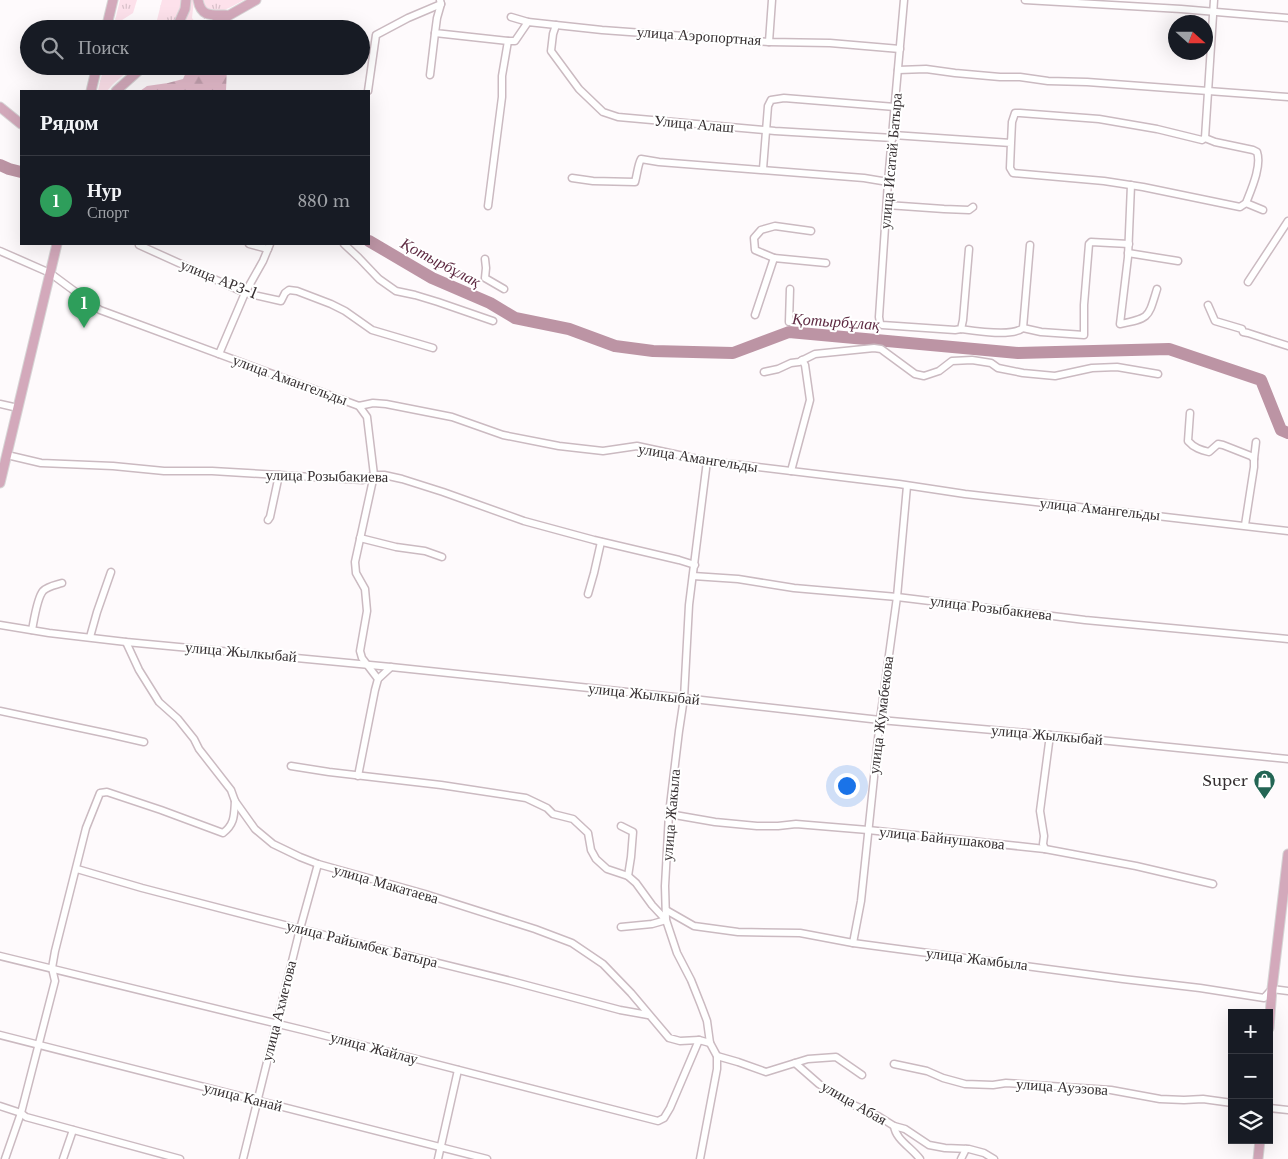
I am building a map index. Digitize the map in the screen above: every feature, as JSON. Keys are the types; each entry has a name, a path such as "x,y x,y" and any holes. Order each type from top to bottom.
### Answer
{"main road":[{"path":"108,20 113,0"},
{"path":"180,20 186,0"},
{"path":"198,0 199,7 204,13 229,15"},
{"path":"220,20 256,0"},
{"path":"91,90 95,75"},
{"path":"117,90 134,75"},
{"path":"0,107 20,123"},
{"path":"0,483 57,245"},
{"path":"1270,1009 1288,854"},
{"path":"1258,1159 1260,1144"}],"street":[{"path":"769,42 772,0"},
{"name":"улица Исатай Батыра","path":"904,0 888,182 879,318 882,325 955,330 961,328"},
{"path":"1025,0 1288,18"},
{"path":"1205,138 1214,0"},
{"path":"430,75 440,2"},
{"path":"368,90 376,35 440,2"},
{"name":"улица Аэропортная","path":"511,17 528,22 612,30 769,42 830,43 900,49"},
{"path":"435,33 515,41 528,22"},
{"name":"Улица Алаш","path":"556,25 551,51 579,89 603,112 618,118 766,130 1011,143"},
{"path":"488,206 502,97 502,76 508,41"},
{"path":"898,70 926,69 982,76 1020,77 1048,82 1087,82 1288,97"},
{"path":"763,169 768,106 771,100 778,98 895,108"},
{"path":"1015,113 1020,113 1099,119 1157,129 1202,140 1205,138 1258,152 1259,158 1246,203 1240,207 1131,185 1013,173 1010,168 1011,143 1012,122 1015,113"},
{"path":"572,178 635,182 641,159 864,178 888,182"},
{"path":"1131,185 1128,253 1120,324 1139,320 1149,314 1158,289"},
{"path":"1246,203 1263,210"},
{"path":"887,205 944,210 969,210 972,207"},
{"path":"1248,282 1288,221"},
{"path":"811,231 775,226 761,230 754,238 756,250 774,258 826,263"},
{"path":"969,249 961,328 1001,333 1019,331 1023,328 1042,332 1084,335 1084,305 1089,244 1091,242 1128,244"},
{"name":"улица АРЗ-1","path":"139,245 244,292 281,301 289,290 297,291 345,311 372,330 433,348"},
{"path":"345,245 379,279 396,291 416,295 493,321"},
{"path":"1023,328 1030,245"},
{"path":"219,354 244,292 269,246"},
{"name":"улица Амангельды","path":"0,251 50,273 100,310 359,406 373,403 386,404 452,417 503,435 559,446 603,451 637,446 707,461 965,494 1288,530"},
{"path":"1128,253 1178,261"},
{"path":"755,315 774,258"},
{"path":"485,259 485,278 504,289"},
{"path":"788,322 790,289"},
{"path":"1208,306 1215,321 1242,329 1243,332 1248,334 1288,346"},
{"path":"764,372 815,354 874,348 881,349 915,374 924,376 939,371 952,361 972,360 991,363 998,368 1023,373 1055,376 1092,368 1117,367 1158,374"},
{"path":"791,471 810,400 805,365 802,360"},
{"path":"0,404 18,408"},
{"path":"359,406 367,417 374,475 355,562 356,574 365,589 367,611 360,651 362,658 378,678"},
{"path":"1190,413 1188,441 1192,446 1209,452 1218,444 1251,456 1254,459"},
{"path":"1245,526 1256,442"},
{"name":"улица Розыбакиева","path":"7,455 41,463 164,470 363,480 374,475 384,475 443,492 524,521 695,565"},
{"name":"улица Жакыла","path":"707,461 690,605 684,698 669,814 665,886 666,920 677,953 701,1005 707,1021 710,1043 717,1056"},
{"path":"268,520 279,475"},
{"name":"улица Жумабекова","path":"852,943 861,901 880,720 897,598 907,486"},
{"path":"360,538 396,547 424,551 442,557"},
{"path":"588,594 601,542"},
{"path":"90,637 112,572"},
{"name":"улица Розыбакиева","path":"693,576 1086,620 1288,639"},
{"path":"32,630 42,592 50,586 62,583"},
{"name":"улица Жылкыбай","path":"0,625 126,642 367,664 880,720 1288,759"},
{"name":"улица Макатаева","path":"126,642 139,670 159,702 178,718 231,790 235,801 256,829 273,844 300,858 318,864 425,894 535,929 572,943 603,964 669,1038 680,1041 699,1040 710,1043"},
{"path":"358,776 378,678 391,667"},
{"path":"0,711 144,742"},
{"path":"1045,849 1040,811 1050,735"},
{"path":"291,766 526,798 547,808 553,814 573,819 588,833 591,850 596,859 607,869 628,876 666,920 652,924 620,927"},
{"path":"5,1159 22,1114 55,981 52,968 55,951 86,828 100,793 107,792 223,833 230,828 234,815 235,801"},
{"name":"улица Байнушакова","path":"669,814 715,822 757,826 796,824 1045,849 1136,866 1213,884"},
{"path":"622,826 633,832 628,876"},
{"name":"улица Ахметова","path":"243,1159 318,864"},
{"name":"улица Райымбек Батыра","path":"77,869 300,929 620,1010 648,1015"},
{"name":"улица Жамбыла","path":"666,910 694,926 738,932 800,933 852,943 1264,998 1272,989 1288,991"},
{"name":"улица Жайлау","path":"0,956 308,1031 658,1120 664,1118 670,1108 699,1040"},
{"name":"улица Канай","path":"0,1035 487,1159"},
{"path":"700,1159 717,1069 717,1056 766,1072 808,1059 836,1057 862,1075"},
{"name":"улица Абая","path":"795,1063 819,1084 841,1098 894,1126 905,1129 929,1145 966,1149 994,1159"},
{"name":"улица Ауэзова","path":"894,1064 926,1071 965,1084 992,1085 1006,1083 1111,1090 1160,1099 1203,1100 1228,1103"},
{"path":"438,1159 458,1070"},
{"path":"0,1106 73,1130 180,1159"},
{"path":"1273,1108 1288,1110"},
{"path":"894,1126 895,1132 900,1139 920,1159"},
{"path":"63,1159 73,1130"},
{"path":"961,1159 966,1149"}],"green space":[{"path":"120,0 137,0 133,13 122,20 115,20"},
{"path":"162,0 182,0 176,20 157,20"},
{"path":"190,0 194,0 192,18 194,20 182,20"},
{"path":"199,0 244,0 204,19 198,13"},
{"path":"102,75 124,75 108,90 98,90"},
{"path":"185,75 227,75 226,90 141,90 147,86 183,79"}],"waterway":[{"name":"Қотырбұлақ","path":"0,165 20,172"},
{"name":"Қотырбұлақ","path":"370,242 432,278 490,303 515,318 569,329 615,346 653,351 733,353 789,332 1018,353 1169,349 1261,380 1281,430 1288,433"}],"place":[{"name":"Нур","path":"84,328"},
{"name":"Super","path":"1264,800"}]}
